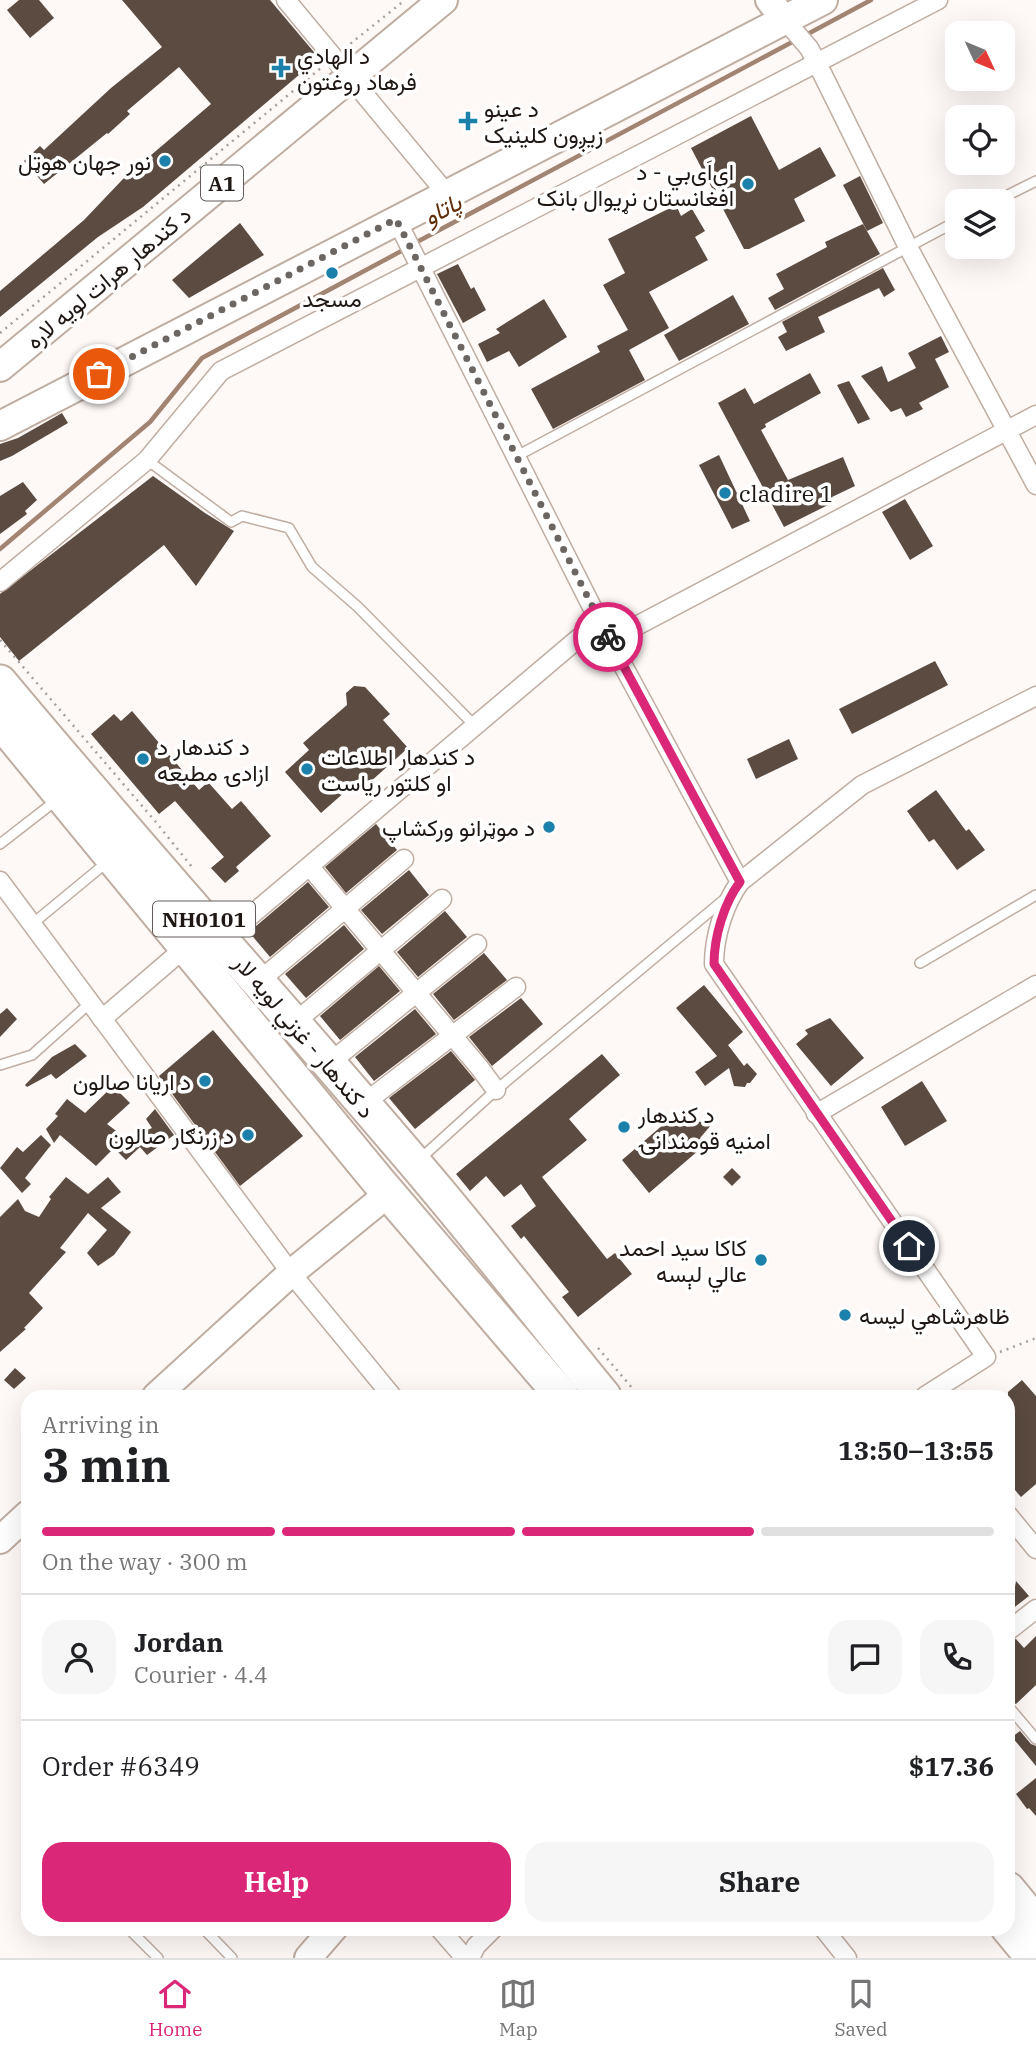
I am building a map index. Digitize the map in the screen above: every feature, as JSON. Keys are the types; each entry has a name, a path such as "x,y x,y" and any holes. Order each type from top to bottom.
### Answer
{"highway":[{"name":"د کندهار - غزني لويه لار","path":"0,682 114,819 223,939 415,1164 599,1390"},
{"name":"د کندهار - غزني لويه لار","path":"0,721 389,1193 557,1390"},
{"path":"1023,1912 1033,1958"}],"main road":[{"name":"د کندهار هرات لویه لاره","path":"0,367 342,67 443,0"},
{"path":"0,426 399,225 446,193 823,0"},
{"path":"163,1390 291,1273 389,1193"},
{"path":"0,1540 21,1520"},
{"path":"308,1958 327,1936"}],"street":[{"path":"286,0 446,193"},
{"path":"0,582 147,460 221,371 813,55 939,0"},
{"path":"784,18 813,55 908,247 1036,485"},
{"path":"399,225 598,621 737,887"},
{"path":"610,640 1036,415"},
{"path":"223,939 598,621"},
{"path":"934,1390 986,1357 714,964 714,945 737,887 862,785 1036,696"},
{"path":"259,981 404,859"},
{"path":"310,867 453,1035 496,1090"},
{"path":"0,881 291,1273 387,1390"},
{"path":"294,1023 442,899"},
{"path":"328,1063 477,944"},
{"path":"102,1019 187,946"},
{"path":"816,1114 1036,985"},
{"path":"363,1104 516,987"},
{"path":"1015,1524 1036,1549"},
{"path":"1015,1626 1036,1609"},
{"path":"446,1936 465,1958"},
{"path":"470,1958 476,1946 486,1936"},
{"path":"829,1936 847,1958"}],"lane":[{"path":"1015,192 1036,181"},
{"path":"515,457 945,227"},
{"path":"147,460 231,522 242,516 289,528 312,567 358,607 475,726"},
{"path":"0,844 62,796"},
{"path":"31,926 113,857"},
{"path":"415,1164 496,1090 737,887"},
{"path":"920,963 1036,895"},
{"path":"0,1065 32,1055 90,1003"},
{"path":"1015,1714 1036,1739"},
{"path":"136,1936 158,1958"},
{"path":"211,1936 232,1958"}],"path":[{"path":"0,333 342,67 405,0"},
{"path":"986,1357 1036,1338"}],"building":[{"path":"19,0 39,0 54,18 30,38 7,10"},
{"path":"122,0 270,0 319,58 143,207 98,237 0,317 0,291 84,220 123,179 211,104 179,67 127,111 130,114 108,134 44,184 24,161 40,146 44,150 111,88 162,47"},
{"name":"اې‌اَی‌بي - د افغانستان نړیوال بانک","path":"751,116 779,170 820,147 836,176 794,199 805,221 744,249 691,148"},
{"path":"860,176 883,223 867,231 843,185"},
{"path":"676,205 681,216 692,209 705,231 695,237 708,260 649,292 669,328 629,350 645,380 553,429 531,389 600,352 597,346 628,330 603,285 625,273 608,239"},
{"path":"240,223 264,255 189,298 172,280"},
{"path":"863,224 880,254 775,310 768,298 784,289 776,274 827,247 825,242"},
{"path":"458,264 486,310 463,323 437,274"},
{"path":"883,268 895,290 884,297 879,288 818,317 825,332 786,351 778,337 787,332 782,322"},
{"path":"733,295 749,324 679,361 664,335"},
{"path":"544,299 567,337 519,367 509,351 487,362 478,344 500,333 496,329"},
{"path":"941,336 949,352 935,359 949,387 919,403 923,409 906,417 901,408 891,412 861,376 882,366 888,382 916,368 908,353"},
{"path":"810,373 821,393 765,424 766,427 761,430 788,480 843,457 855,486 832,497 834,502 784,527 718,403 745,388 754,404"},
{"path":"849,381 870,419 858,424 837,385"},
{"path":"62,413 68,423 0,461 0,444 18,438"},
{"name":"cladire 1","path":"719,455 750,521 732,529 699,465"},
{"path":"153,476 234,531 196,586 164,545 19,661 0,637 0,594"},
{"path":"23,482 37,500 25,511 27,514 0,534 0,496"},
{"path":"905,499 933,546 910,560 882,512"},
{"path":"935,661 948,685 852,734 839,709"},
{"path":"354,686 365,687 390,714 383,720 408,748 369,783 363,776 321,813 285,772 309,750 303,743 347,705 346,693"},
{"path":"132,711 199,790 208,782 232,809 241,801 271,836 236,867 239,871 225,883 211,868 224,857 175,801 159,814 91,734 114,714 121,721"},
{"path":"789,739 798,759 756,779 747,759"},
{"path":"936,790 966,831 969,829 985,850 957,870 934,839 929,842 907,811"},
{"path":"376,824 397,850 346,893 325,867"},
{"path":"409,870 429,895 382,934 361,910"},
{"path":"308,882 329,907 270,957 249,932"},
{"path":"445,911 467,937 418,977 397,952"},
{"path":"344,925 364,949 306,998 285,974"},
{"path":"484,953 507,980 454,1020 433,994"},
{"path":"379,966 400,991 340,1040 320,1016"},
{"path":"704,985 743,1032 728,1045 744,1066 747,1063 757,1074 745,1087 734,1086 729,1068 705,1086 695,1072 717,1056 676,1008"},
{"path":"521,998 543,1024 492,1066 469,1037"},
{"path":"7,1008 17,1019 0,1037 0,1014"},
{"path":"415,1009 436,1034 374,1081 355,1057"},
{"path":"830,1018 864,1058 831,1086 796,1044 808,1034 805,1030"},
{"path":"213,1030 303,1136 240,1186 159,1076"},
{"path":"75,1044 87,1056 56,1079 51,1074 27,1087 25,1085 52,1057"},
{"path":"451,1051 475,1080 415,1129 389,1098"},
{"path":"602,1054 620,1075 569,1119 587,1140 542,1177 607,1259 615,1253 632,1274 578,1317 562,1297 569,1292 524,1236 521,1239 511,1226 536,1206 521,1184 504,1197 486,1176 470,1191 456,1174"},
{"path":"922,1081 947,1121 905,1146 881,1107"},
{"path":"113,1086 130,1103 107,1124 127,1139 152,1128 146,1119 155,1109 174,1135 147,1155 140,1147 126,1160 114,1148 96,1166 60,1135 54,1143 46,1129 58,1116 55,1114 67,1099 85,1113"},
{"path":"678,1112 690,1126 696,1121 712,1124 700,1138 706,1144 649,1193 622,1160"},
{"path":"41,1135 51,1145 25,1178 31,1184 22,1193 0,1168 17,1147 23,1152"},
{"path":"732,1168 741,1177 732,1186 723,1177"},
{"path":"66,1177 88,1194 108,1177 121,1192 101,1208 131,1232 114,1255 98,1266 87,1253 107,1230 88,1213 60,1248 66,1252 29,1293 43,1308 24,1328 26,1329 0,1352 0,1217 18,1199 25,1211 39,1217 51,1199 49,1197"},
{"path":"15,1368 26,1378 14,1389 4,1380"},
{"path":"1022,1380 1036,1396 1036,1484 1021,1497 1015,1490 1015,1390 1010,1390"},
{"path":"1016,1581 1029,1596 1015,1607"},
{"path":"1036,1636 1036,1685 1016,1704 1015,1639 1024,1648"},
{"path":"1020,1731 1036,1746 1036,1766 1015,1741 1015,1735"},
{"path":"1036,1778 1036,1816 1016,1794"}],"waterway":[{"name":"پاتاو","path":"804,36 871,0"},
{"name":"پاتاو","path":"415,243 796,40"},
{"name":"پاتاو","path":"0,549 150,422 202,358 407,248"}],"way so far":[{"path":"99,374 396,219 608,637"}],"place":[{"name":"د الهادي فرهاد روغتون","path":"281,68"},
{"name":"د عینو زیږون کلینیک","path":"468,121"},
{"name":"نور جهان هوټل","path":"165,161"},
{"name":"اې‌اَی‌بي - د افغانستان نړیوال بانک","path":"748,184"},
{"name":"مسجد","path":"332,273"},
{"name":"cladire 1","path":"725,493"},
{"name":"د کندهار د ازادۍ مطبعه","path":"143,759"},
{"name":"د کندهار اطلاعات او کلتور رياست","path":"307,769"},
{"name":"د موټرانو ورکشاپ","path":"549,827"},
{"name":"د اریانا صالون","path":"205,1081"},
{"name":"د کندهار امنيه قومندانۍ","path":"624,1127"},
{"name":"د زرنګار صالون","path":"248,1135"},
{"name":"کاکا سید احمد عالي لېسه","path":"761,1260"},
{"name":"ظاهرشاهي لیسه","path":"845,1315"}],"route":[{"path":"608,637 740,882 733,892 714,945 714,964 909,1246"}]}
